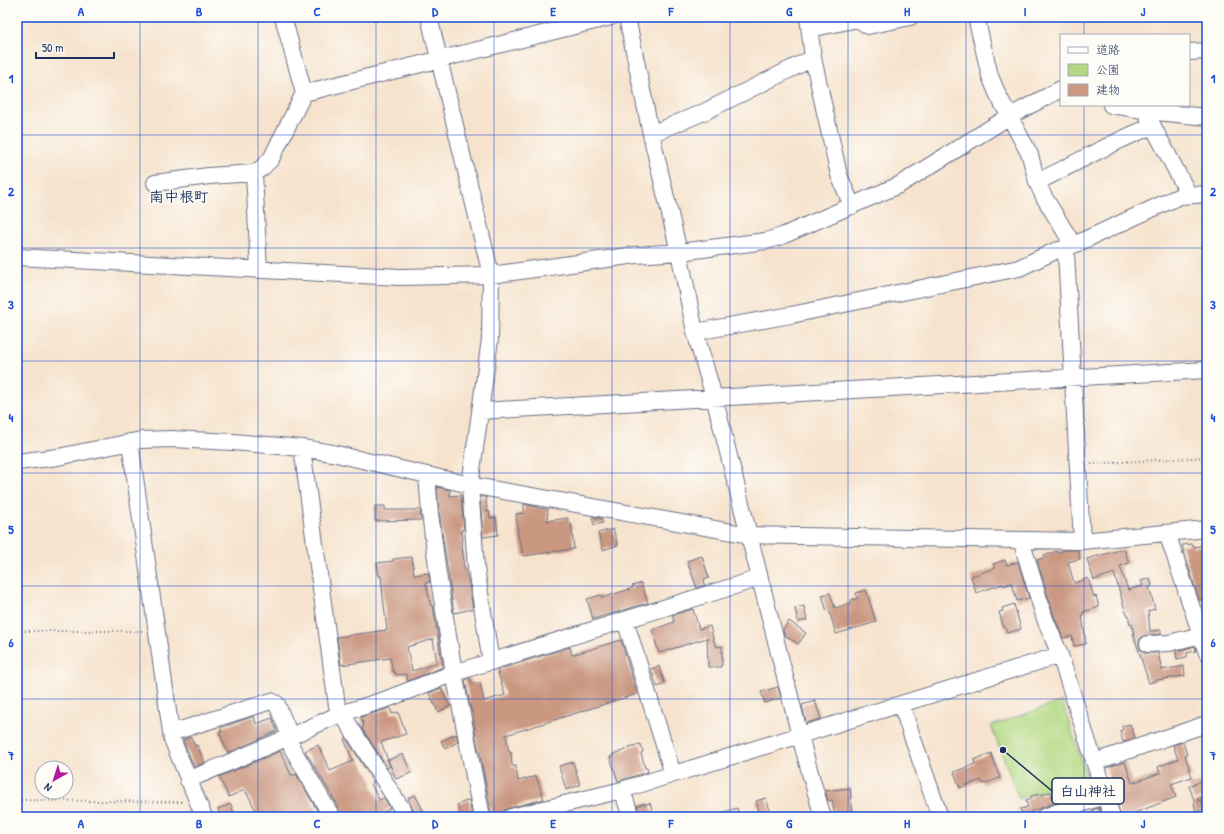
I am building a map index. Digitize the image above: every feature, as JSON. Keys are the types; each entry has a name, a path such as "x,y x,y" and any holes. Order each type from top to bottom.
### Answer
{"street":[{"path":"155,183 209,176 254,173 262,168 270,159 304,93 283,17"},
{"path":"429,17 491,275 490,339 470,485 476,568 491,662"},
{"path":"304,93 440,60 573,22 611,17"},
{"path":"627,17 651,134 680,252 695,332 714,397 800,736 823,817"},
{"path":"852,206 839,175 813,58 809,23 858,19 868,26 910,17"},
{"path":"976,17 990,76 1030,155 1036,182 1069,238 1066,253 1082,541"},
{"path":"1190,52 1207,51"},
{"path":"651,134 704,112 813,58"},
{"path":"17,257 400,277 491,275 636,255 680,252 766,241 782,236 899,185 1010,116 1059,93"},
{"path":"1119,106 1207,117"},
{"path":"1148,110 1147,115 1189,195"},
{"path":"1036,182 1130,135 1153,126"},
{"path":"254,173 259,270"},
{"path":"695,332 791,315 1019,268 1055,251 1067,248 1180,196 1207,194"},
{"path":"480,411 1207,370"},
{"path":"17,462 58,457 130,442 155,439 233,442 302,448 362,459 470,485 749,535 1082,541 1207,529"},
{"path":"130,442 171,733 175,748 204,817"},
{"path":"302,448 337,706 340,714 407,817"},
{"path":"427,475 437,567 454,673 482,817"},
{"path":"1167,533 1207,653"},
{"path":"1021,540 1045,620 1060,656 1112,817"},
{"path":"188,780 340,714 387,699 454,673 760,578"},
{"path":"625,620 673,774"},
{"path":"1148,644 1169,643 1201,635"},
{"path":"511,817 622,790 1060,656"},
{"path":"171,733 271,701 277,704 287,728 292,748 332,817"},
{"path":"900,704 940,817"},
{"path":"1094,762 1207,724"},
{"path":"622,790 631,817"},
{"path":"1044,817 1104,796"}],"path":[{"path":"1078,464 1207,457"},
{"path":"17,631 157,632"},
{"path":"17,800 198,802"}],"green space":[{"path":"1062,701 1087,777 1019,799 991,726"}],"building":[{"path":"437,487 450,490 450,496 461,495 464,529 461,530 463,539 461,539 463,563 469,584 473,609 454,613 439,512"},
{"path":"480,497 486,497 487,512 489,511 490,518 496,517 498,535 483,537"},
{"path":"524,504 548,509 547,521 568,518 568,523 571,523 574,549 523,556 518,534 516,514 524,513"},
{"path":"375,506 385,506 385,510 420,510 421,520 375,521"},
{"path":"592,517 601,518 603,523 594,525"},
{"path":"613,529 618,545 603,550 598,533"},
{"path":"1193,544 1193,547 1207,545 1207,598 1199,600 1182,545"},
{"path":"1124,549 1129,563 1120,566 1128,590 1143,586 1141,581 1150,578 1152,586 1149,587 1155,609 1148,611 1150,631 1161,630 1161,634 1143,636 1139,640 1140,649 1144,653 1158,653 1162,670 1184,666 1185,676 1157,680 1149,683 1134,636 1132,624 1130,625 1128,614 1125,610 1114,573 1094,580 1087,559"},
{"path":"1065,550 1078,550 1080,559 1068,562 1074,583 1088,578 1099,607 1083,612 1082,615 1086,644 1074,646 1072,636 1063,638 1054,616 1037,560 1044,558 1044,555"},
{"path":"702,556 709,578 704,579 705,585 697,588 687,561"},
{"path":"412,557 414,575 428,573 430,582 426,583 431,606 433,606 443,667 408,681 406,674 396,675 395,672 393,672 390,658 341,665 337,637 387,630 381,576 379,576 377,563 393,561 393,559","holes":["433,639 437,663 412,671 407,647"]},
{"path":"1005,560 1007,565 1018,562 1029,598 1017,601 1012,583 1003,586 1003,584 976,593 971,577 995,568 993,564"},
{"path":"641,583 648,603 593,619 587,599 601,595 602,598 633,588 632,586"},
{"path":"866,590 876,622 836,634 829,610 827,611 822,595 830,593 835,608 851,603 851,600 858,598 856,593"},
{"path":"1014,604 1021,629 1007,633 999,612 1003,611 1002,608"},
{"path":"804,606 807,620 798,622 795,608"},
{"path":"693,609 699,629 710,626 715,645 717,645 717,647 722,646 721,667 708,667 707,638 659,653 652,630 674,622 672,615"},
{"path":"789,621 806,633 798,644 784,635 783,630"},
{"path":"621,640 637,694 506,735 509,752 511,752 512,766 516,766 518,781 536,776 544,799 509,808 504,810 502,814 492,816 465,680 470,678 472,684 480,683 484,701 505,695 497,670 570,647 572,655"},
{"path":"1195,646 1196,651 1187,653 1187,657 1177,659 1176,651"},
{"path":"659,666 665,684 657,687 651,669"},
{"path":"778,687 781,698 765,703 761,692"},
{"path":"441,688 450,706 438,712 429,693"},
{"path":"815,701 821,719 806,723 802,705"},
{"path":"390,708 392,714 398,712 406,734 381,742 390,766 387,768 362,728 364,727 361,717"},
{"path":"254,716 256,724 272,718 277,731 228,753 219,732 222,731 220,728"},
{"path":"1130,724 1135,738 1123,742 1120,731 1123,730 1122,726"},
{"path":"456,734 458,742 445,749 441,741"},
{"path":"191,737 195,746 197,745 205,763 194,767 183,740"},
{"path":"346,738 369,775 373,783 371,784 379,800 384,798 390,808 384,812 388,817 341,817 337,807 339,807 305,751 318,745 330,771 353,761 344,739"},
{"path":"1183,742 1187,755 1185,755 1192,777 1171,784 1176,797 1137,812 1131,817 1121,817 1106,768 1125,762 1132,783 1160,773 1158,767 1178,759 1173,745"},
{"path":"640,744 643,752 641,753 645,768 647,768 648,772 618,781 610,757 614,755 613,754 630,748 629,747"},
{"path":"280,751 291,775 296,774 321,817 259,817 244,790 229,797 219,777"},
{"path":"991,753 1000,778 983,784 981,780 960,788 954,772 975,764 974,760"},
{"path":"403,754 411,773 396,779 388,760"},
{"path":"573,762 580,785 566,790 559,766"},
{"path":"1205,780 1207,785 1207,796 1194,800 1189,786"},
{"path":"850,788 852,817 835,817 832,800 828,801 825,791"},
{"path":"1051,792 1054,803 1030,812 1031,814 1023,816 1020,809 1028,807 1026,800 1032,798 1031,796"},
{"path":"415,795 427,817 416,817 408,798"},
{"path":"766,798 772,817 761,817 756,801"},
{"path":"469,800 472,817 462,817 457,805"},
{"path":"1201,800 1204,809 1196,812 1194,803"},
{"path":"644,803 644,805 650,803 653,817 640,817 637,806"},
{"path":"231,804 235,817 221,817 218,809"},
{"path":"737,808 740,817 715,817 714,815"},
{"path":"1099,808 1101,815 1095,817 1092,810"}],"place":[{"name":"白山神社","path":"1003,750"}],"district":[{"name":"南中根町","path":"179,196"}]}
